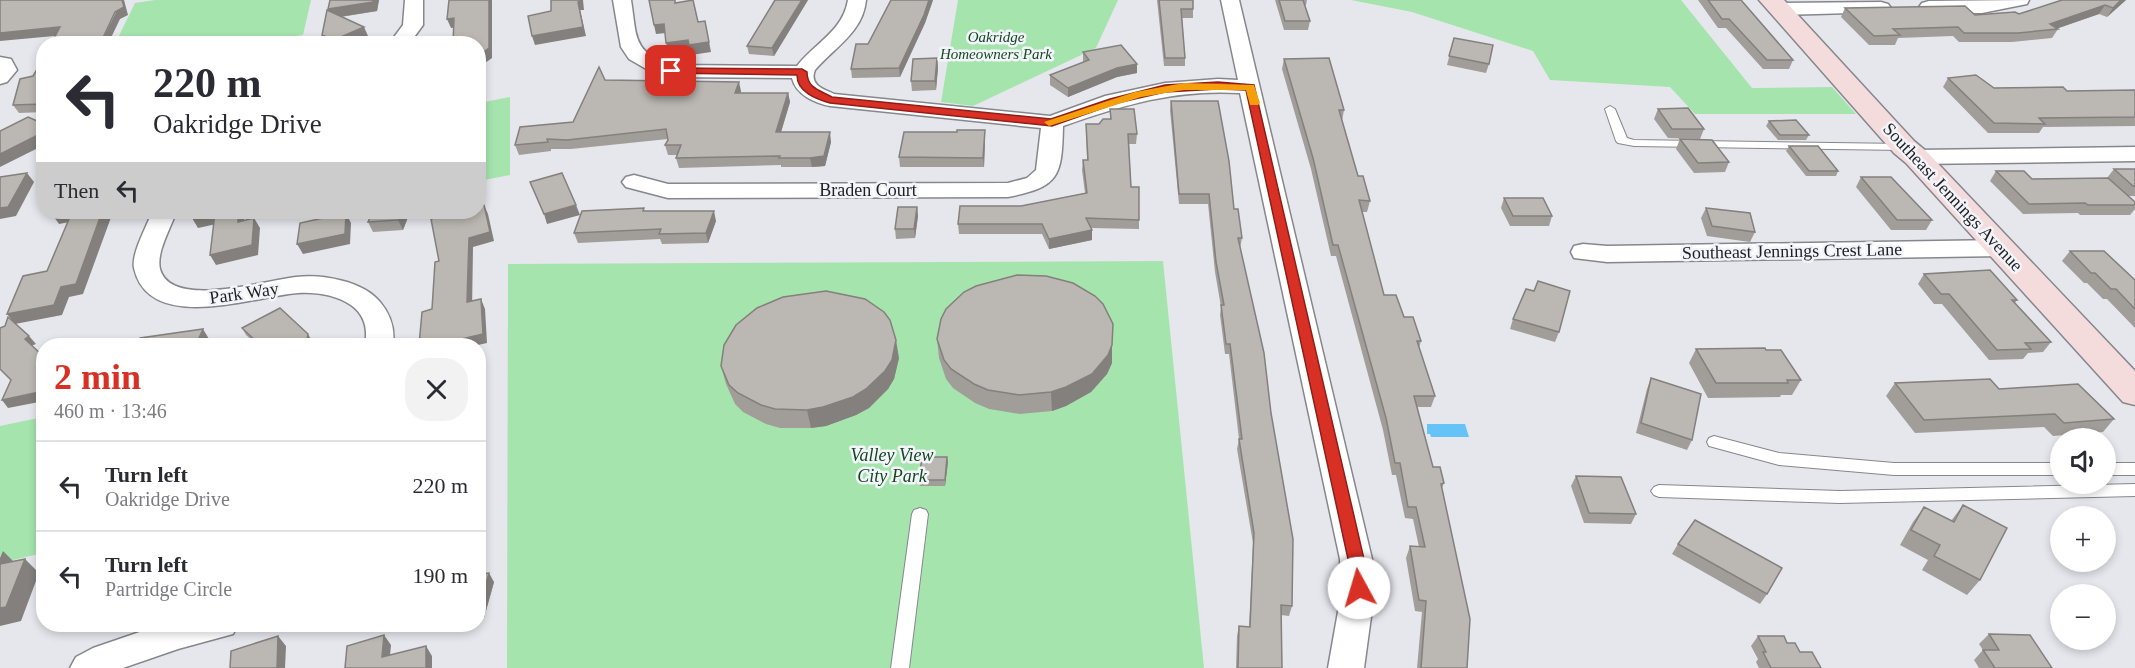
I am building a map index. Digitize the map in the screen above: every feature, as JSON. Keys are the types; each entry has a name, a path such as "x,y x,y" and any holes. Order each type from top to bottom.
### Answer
{"main road":[{"name":"Southeast Jennings Avenue","path":"1775,4 2135,393"}],"street":[{"path":"405,36 413,25 414,0"},
{"path":"622,0 629,45 633,53 650,65 671,71 802,72"},
{"path":"857,0 853,15 842,33 808,62 802,72 802,81 807,89 830,100 1052,123 1113,101 1165,88 1251,87"},
{"path":"1230,0 1356,559 1359,588 1346,646 1346,668"},
{"path":"1775,4 1982,6 2020,0"},
{"path":"0,63 4,63 7,70 0,78"},
{"name":"Braden Court","path":"634,182 668,191 1027,187 1043,179 1050,167 1052,123"},
{"path":"1910,152 2135,154"},
{"name":"Park Way","path":"162,219 146,265 150,281 165,293 181,298 200,299 298,285 323,286 345,291 361,299 372,309 379,322 379,338"},
{"name":"Southeast Jennings Crest Lane","path":"1583,252 1606,254 2002,248"},
{"path":"88,668 105,659 188,632"}],"lane":[{"path":"1610,110 1622,141 1634,144 1808,147 1910,152"},
{"path":"1714,442 1779,459 1894,469 2050,469"},
{"path":"2116,469 2135,469"},
{"path":"1659,491 1840,497 2135,490"},
{"path":"900,668 920,514"}],"green space":[{"path":"155,0 311,0 303,35 119,36 135,3"},
{"name":"Oakridge Homeowners Park","path":"958,0 1118,0 1096,48 973,106 941,102"},
{"path":"1351,0 1681,0 1752,88 1832,87 1856,114 1695,114 1670,87 1550,80 1533,51 1412,12"},
{"path":"510,97 510,175 486,180 486,102"},
{"name":"Valley View City Park","path":"1163,261 1204,668 507,668 508,264"},
{"path":"36,418 36,555 0,563 0,426"}],"water":[{"path":"1427,424 1465,424 1469,437 1431,437 1427,434"}],"building":[{"path":"0,0 122,0 124,7 115,12 104,36 55,36 60,27 0,33"},
{"path":"330,0 373,0 373,2 328,9"},
{"path":"449,0 489,0 489,48 486,50 486,36 453,36 454,18 447,19"},
{"path":"551,0 581,0 578,2 583,27 532,36 528,16 551,11"},
{"path":"649,0 675,0 675,3 693,0 698,22 705,21 709,42 689,45 688,40 666,43 664,24 654,25"},
{"path":"775,0 802,0 772,48 747,46"},
{"path":"891,0 929,0 899,68 851,69 856,44 868,44"},
{"path":"1159,0 1193,0 1193,9 1181,9 1185,58 1165,58"},
{"path":"1279,0 1303,0 1310,21 1285,21"},
{"path":"1708,0 1741,0 1793,60 1767,60 1729,19 1722,19"},
{"path":"2062,0 2121,0 2113,8 2105,5 2050,24 2058,29 2018,33 1964,33 1958,27 1893,29 1900,35 1874,36 1845,8 1965,6 1975,15 2015,12 2019,14"},
{"path":"327,10 364,27 343,36 322,35"},
{"path":"1454,38 1493,45 1489,64 1449,56"},
{"path":"1121,45 1137,64 1117,68 1068,88 1050,75 1089,60 1083,52"},
{"path":"937,58 935,81 911,81 913,59"},
{"path":"1329,58 1344,110 1339,110 1358,176 1363,176 1370,201 1359,200 1384,295 1396,295 1404,317 1413,317 1421,341 1417,341 1435,396 1414,396 1433,467 1440,467 1444,483 1441,484 1470,619 1467,668 1421,668 1426,601 1419,600 1410,546 1425,547 1416,507 1408,507 1400,463 1395,463 1386,418 1338,245 1333,245 1313,158 1284,59"},
{"path":"599,67 605,80 739,82 735,93 788,93 776,132 830,132 824,156 810,158 779,158 780,156 676,158 681,145 665,145 668,140 666,129 567,140 547,139 548,142 515,145 520,127 573,122"},
{"path":"36,71 36,104 13,105 20,79 33,76"},
{"path":"1976,75 1994,88 2063,87 2067,91 2135,90 2135,117 2039,118 2045,124 1994,123 1948,78"},
{"path":"1171,101 1218,101 1229,161 1234,209 1238,209 1242,238 1238,238 1264,353 1271,413 1293,539 1292,606 1281,605 1282,668 1238,668 1239,626 1250,627 1254,533 1239,439 1242,439 1230,344 1226,344 1221,305 1224,305 1216,262 1209,194 1179,194"},
{"path":"1688,108 1704,129 1672,129 1658,109"},
{"path":"1110,109 1134,109 1137,134 1128,134 1131,187 1139,187 1139,220 1086,218 1092,230 1049,239 1042,224 958,224 960,206 1021,206 1087,193 1083,160 1088,160 1086,124 1099,124 1103,119 1111,119"},
{"path":"28,117 36,120 36,136 0,154 0,131"},
{"path":"1796,120 1809,135 1780,135 1769,121"},
{"path":"957,130 985,130 983,158 899,157 904,132 957,132"},
{"path":"1680,139 1712,140 1729,162 1698,163"},
{"path":"1789,146 1818,146 1838,171 1809,171"},
{"path":"2114,169 2135,169 2135,186 2133,186"},
{"path":"1996,171 2024,171 2032,179 2108,178 2135,202 2135,205 2029,204"},
{"path":"27,173 8,207 0,208 0,177"},
{"path":"562,173 576,205 544,214 530,182"},
{"path":"1861,177 1891,177 1932,220 1897,220"},
{"path":"1504,198 1543,198 1552,216 1513,216"},
{"path":"898,207 917,207 914,229 895,229"},
{"path":"644,208 643,211 714,211 706,233 659,234 661,229 574,233 582,211"},
{"path":"1706,208 1750,213 1755,232 1712,226"},
{"path":"486,214 490,232 469,238 467,302 481,299 483,334 466,338 420,338 422,312 432,309 435,262 439,261 431,219 486,219"},
{"path":"69,219 99,219 76,284 61,287 54,305 7,314 23,276 47,271"},
{"path":"214,219 238,219 238,222 254,219 252,245 210,255"},
{"path":"318,219 346,219 345,234 297,244 300,223"},
{"path":"370,219 398,219 398,220 368,222"},
{"path":"2070,251 2104,251 2135,280 2135,309 2116,289 2111,289 2095,273 2091,273"},
{"path":"1990,270 2017,300 2012,300 2051,342 2025,343 2031,349 1997,350 1949,294 1941,294 1924,274"},
{"path":"1017,275 1046,276 1073,283 1095,296 1103,304 1113,324 1112,345 1108,355 1092,374 1051,392 1019,395 988,390 974,384 951,369 944,360 937,339 941,319 946,309 964,292 976,286"},
{"path":"1538,281 1570,291 1559,332 1513,319 1526,289 1534,291"},
{"path":"826,291 865,299 884,312 890,320 896,340 892,360 885,371 866,389 853,397 807,410 775,409 761,405 738,393 729,385 721,366 724,345 736,325 757,308 783,297"},
{"path":"280,308 308,334 307,338 253,338 242,328"},
{"path":"8,317 29,336 25,339 36,349 36,393 2,400 11,380 0,369 0,328 5,326"},
{"path":"203,329 199,338 140,338"},
{"path":"1765,348 1766,350 1781,350 1801,380 1787,380 1788,383 1716,383 1696,349"},
{"path":"1651,378 1701,394 1692,440 1641,423"},
{"path":"1990,379 1999,389 2078,384 2114,419 2064,423 2055,414 1924,420 1895,383"},
{"path":"922,457 947,457 945,480 919,480"},
{"path":"1576,476 1621,477 1636,514 1589,513"},
{"path":"1963,505 2007,528 1980,580 1934,556 1940,545 1911,530 1924,507 1954,522"},
{"path":"1695,520 1782,568 1767,594 1678,544"},
{"path":"25,559 6,607 0,608 0,564"},
{"path":"1989,634 2030,635 2052,668 1995,668 1983,650 1999,650"},
{"path":"384,635 382,657 426,646 426,668 345,668 347,646"},
{"path":"278,636 277,668 230,668 231,651"},
{"path":"1758,636 1784,636 1787,643 1795,643 1800,652 1812,652 1821,668 1771,668"}],"slow traffic":[{"path":"1049,122 1052,123 1094,107 1139,94 1184,86 1251,87 1254,103"}],"route":[{"path":"671,71 802,72 802,81 807,89 830,100 1052,123 1113,101 1165,88 1251,87 1356,559 1359,588"}]}
